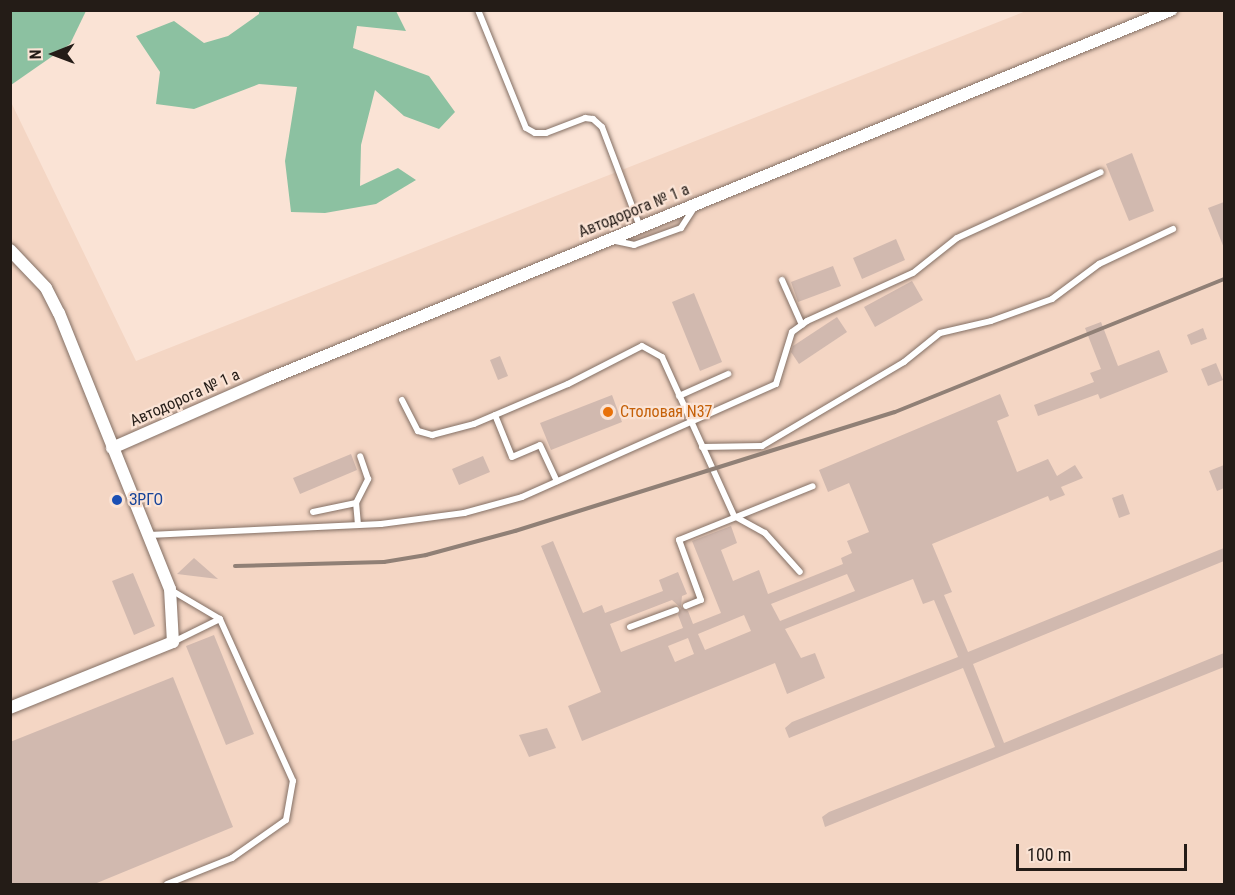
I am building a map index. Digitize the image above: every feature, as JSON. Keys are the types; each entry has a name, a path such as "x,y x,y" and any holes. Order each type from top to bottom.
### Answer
{"street":[{"name":"Автодорога № 1 а","path":"112,448 268,379 1171,10"},
{"path":"10,250 46,288 59,313 170,589 173,642 10,708"}],"lane":[{"path":"478,10 526,128 535,134 546,133 585,118 593,119 602,127 640,227"},
{"path":"148,535 358,525 464,513 522,497 776,384 792,332 802,325 913,273 957,238 1101,172"},
{"path":"608,240 634,245 681,228 697,203"},
{"path":"702,447 762,446 904,362 940,333 991,321 1052,299 1099,264 1173,229"},
{"path":"782,280 802,325"},
{"path":"402,400 418,431 432,435 495,415 568,384 642,346 662,357 734,516 765,533 800,572"},
{"path":"679,396 728,374"},
{"path":"495,415 512,457 540,445 557,481"},
{"path":"358,525 356,503 368,479 360,456"},
{"path":"686,606 701,600 679,540 813,486"},
{"path":"313,512 356,503"},
{"path":"167,885 232,858 286,820 293,781 220,619 170,589"},
{"path":"630,627 676,610"},
{"path":"173,642 220,619"}],"shaded area":[{"path":"1026,11 1224,11 1224,884 11,884 10,100 136,361"}],"green space":[{"path":"11,10 86,11 70,44 11,85"},
{"path":"259,11 396,11 406,31 357,26 353,48 429,76 455,112 439,129 404,116 375,90 361,145 360,186 398,168 416,180 376,204 325,213 291,212 285,161 297,87 259,84 194,109 156,104 160,72 136,36 174,21 204,43 228,36 259,14"}],"building":[{"path":"1132,153 1154,211 1129,221 1106,164"},
{"path":"1224,202 1224,248 1208,208"},
{"path":"896,239 905,260 862,279 853,258"},
{"path":"833,266 841,286 798,302 791,282"},
{"path":"912,281 923,300 875,327 864,307"},
{"path":"694,293 722,362 700,371 672,302"},
{"path":"837,317 847,332 799,364 791,352 793,346"},
{"path":"1101,322 1118,366 1159,350 1168,372 1100,399 1098,394 1038,416 1034,405 1094,382 1090,373 1101,369 1085,328"},
{"path":"1203,328 1207,339 1191,345 1187,335"},
{"path":"500,356 508,376 498,380 490,360"},
{"path":"1216,363 1223,380 1208,386 1201,369"},
{"path":"1000,394 1009,416 997,421 1017,472 1048,459 1057,476 1075,465 1083,478 1061,487 1065,495 1050,501 1048,496 932,544 952,592 944,595 968,652 1224,548 1224,561 973,664 1004,743 1224,653 1224,667 825,827 822,817 829,812 995,747 963,668 789,738 785,728 792,722 958,657 934,600 923,604 913,579 785,629 801,658 815,653 825,678 787,694 775,663 582,741 568,706 601,692 541,546 553,541 583,613 602,605 605,613 663,591 659,580 678,572 687,594 682,596 681,607 688,611 693,624 721,613 692,541 731,526 737,543 721,550 733,581 759,570 768,594 843,564 841,558 852,553 847,541 869,532 849,483 828,492 819,470","holes":["847,574 855,591 780,621 771,604","672,600 681,608 678,615 683,628 621,652 610,624","744,615 751,631 705,650 698,634","688,638 694,654 675,662 668,646"]},
{"path":"612,395 622,422 551,450 540,423"},
{"path":"351,454 357,470 300,494 293,478"},
{"path":"483,456 490,472 459,485 452,469"},
{"path":"1224,465 1224,488 1217,491 1209,471"},
{"path":"1123,494 1130,514 1119,518 1112,498"},
{"path":"194,558 218,579 177,574"},
{"path":"133,573 155,626 134,635 112,581"},
{"path":"214,635 254,734 226,745 186,646"},
{"path":"173,677 233,827 92,885 10,885 10,742"},
{"path":"547,728 556,748 529,757 519,735"}],"railway":[{"path":"235,566 384,562 426,555 515,531 895,412 1224,279"}],"place":[{"name":"Столовая N37","path":"608,412"},
{"name":"ЗРГО","path":"117,500"}]}
